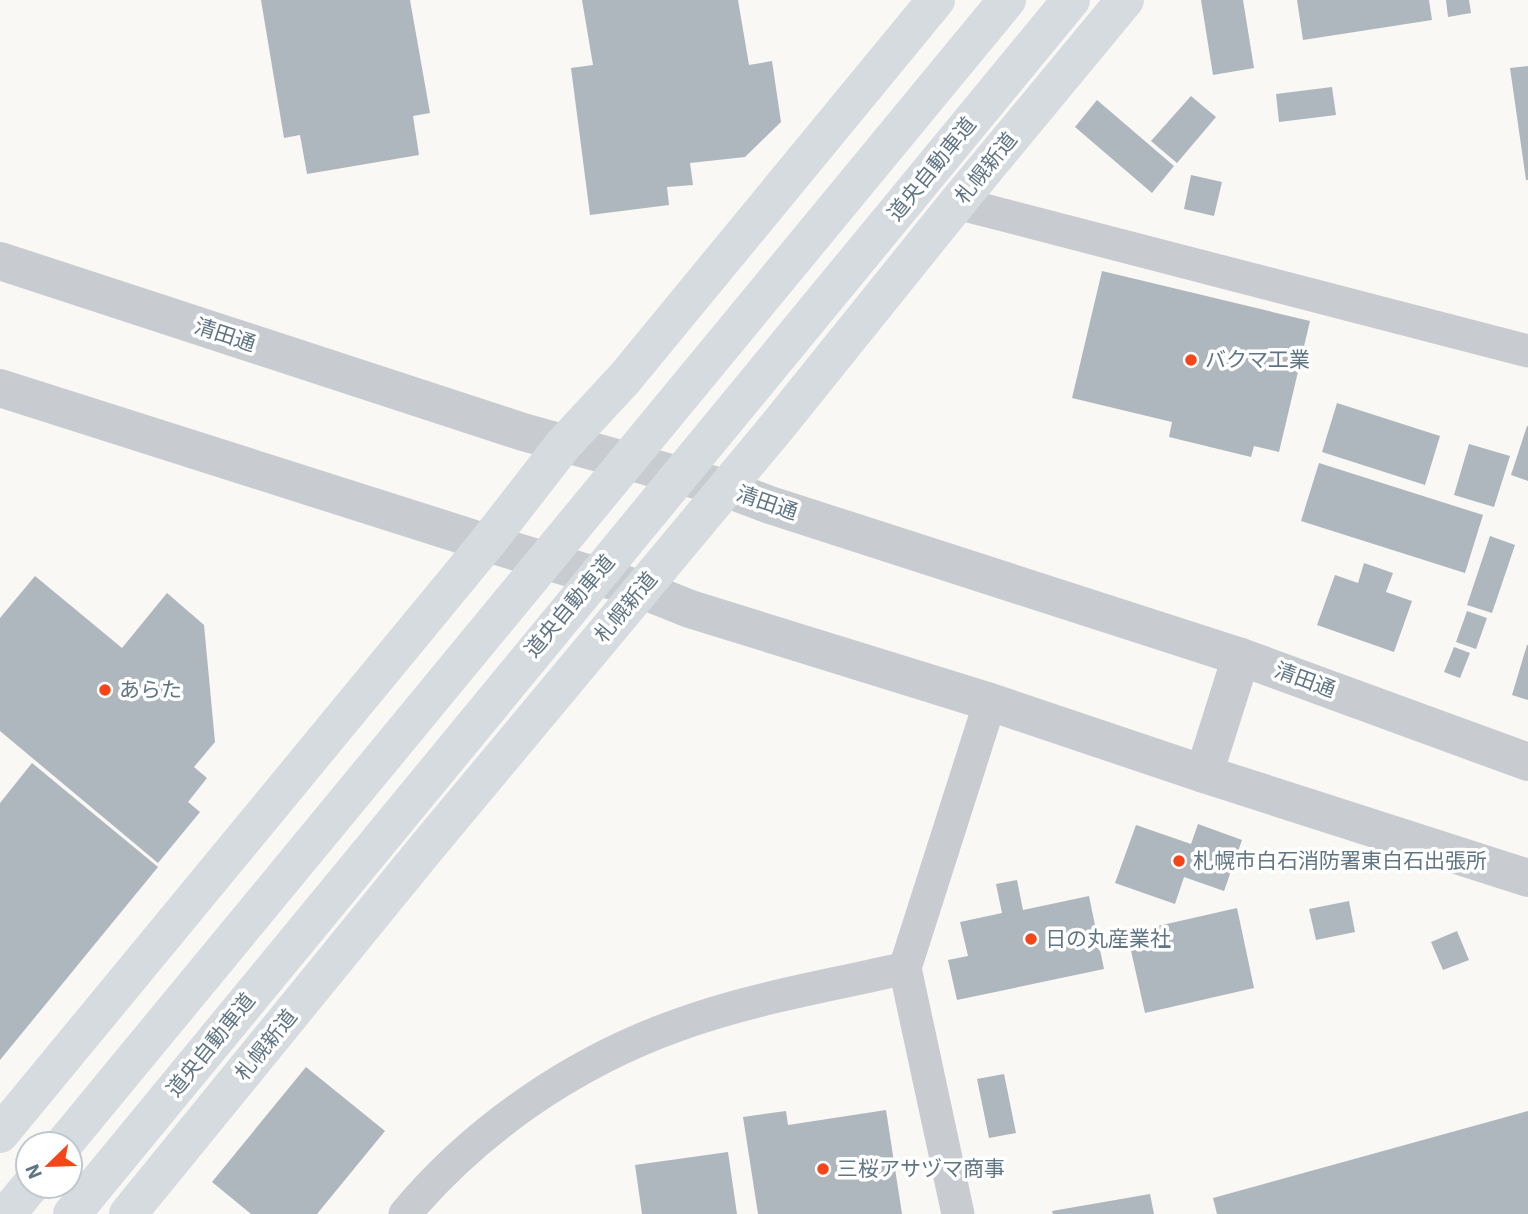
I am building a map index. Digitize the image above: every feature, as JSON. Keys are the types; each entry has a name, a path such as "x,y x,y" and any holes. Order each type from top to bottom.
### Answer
{"highway":[{"path":"0,1134 487,543 564,445 625,378 936,0"},
{"path":"76,1130 652,432 803,244 1007,0"},
{"name":"道央自動車道","path":"72,1214 1071,0"},
{"name":"札幌新道","path":"143,1209 640,589 1125,0"},
{"path":"6,1214 18,1200"}],"street":[{"path":"957,204 1528,351"},
{"name":"清田通","path":"0,261 564,445 725,488 770,505 1241,657 1528,762"},
{"path":"0,387 487,543 640,589 690,609 990,702 1528,878"},
{"path":"1204,774 1241,657"},
{"path":"958,1214 905,968 990,702"},
{"path":"405,1214 432,1182 475,1143 521,1108 621,1048 728,1009 905,968"}],"building":[{"path":"261,0 410,0 430,113 413,116 419,155 307,174 300,135 284,138"},
{"path":"582,0 738,0 749,65 772,61 781,122 745,157 690,163 693,185 667,187 669,205 590,215 571,68 593,65"},
{"path":"1201,0 1243,0 1254,68 1213,75"},
{"path":"1297,0 1429,0 1432,20 1303,40"},
{"path":"1446,0 1469,0 1471,13 1448,17"},
{"path":"1528,66 1528,180 1526,180 1510,68"},
{"path":"1332,87 1336,115 1279,122 1276,94"},
{"path":"1191,96 1216,117 1177,163 1151,141"},
{"path":"1097,100 1174,166 1152,193 1075,127"},
{"path":"1191,175 1222,182 1214,216 1184,209"},
{"name":"バクマ工業","path":"1102,271 1310,321 1279,452 1254,446 1251,457 1169,437 1172,422 1072,398"},
{"path":"1337,403 1440,436 1425,485 1322,452"},
{"path":"1528,426 1528,481 1511,475"},
{"path":"1469,444 1510,456 1494,507 1454,495"},
{"path":"1319,463 1483,515 1465,573 1301,521"},
{"path":"1490,536 1515,545 1492,613 1467,605"},
{"path":"1364,563 1393,573 1386,592 1412,601 1394,652 1317,625 1335,575 1358,583"},
{"name":"あらた","path":"35,576 122,648 167,593 204,625 215,742 194,767 207,778 188,802 200,812 158,863 0,731 0,618"},
{"path":"1467,611 1487,618 1476,649 1456,642"},
{"path":"1528,645 1528,700 1512,695"},
{"path":"1454,647 1470,653 1460,678 1444,672"},
{"path":"32,763 158,867 0,1060 0,803"},
{"name":"札幌市白石消防署東白石出張所","path":"1198,824 1242,840 1224,891 1184,877 1175,904 1115,883 1136,825 1191,844"},
{"name":"日の丸産業社","path":"1017,880 1023,910 1089,896 1104,969 957,1000 948,960 968,956 960,922 1002,913 996,884"},
{"path":"1349,901 1355,932 1316,940 1309,909"},
{"path":"1237,908 1254,988 1145,1013 1127,933"},
{"path":"1457,931 1469,960 1443,970 1431,942"},
{"path":"306,1067 385,1131 317,1214 251,1214 212,1182"},
{"path":"1004,1074 1016,1133 989,1138 977,1079"},
{"name":"三桜アサヅマ商事","path":"886,1110 902,1214 758,1214 743,1117 786,1111 788,1125"},
{"path":"1528,1111 1528,1214 1217,1214 1213,1198"},
{"path":"728,1152 737,1214 642,1214 635,1165"},
{"path":"1150,1194 1154,1214 1053,1214 1052,1211"}],"place":[{"name":"バクマ工業","path":"1191,360"},
{"name":"あらた","path":"105,690"},
{"name":"札幌市白石消防署東白石出張所","path":"1179,861"},
{"name":"日の丸産業社","path":"1031,939"},
{"name":"三桜アサヅマ商事","path":"823,1169"}]}
